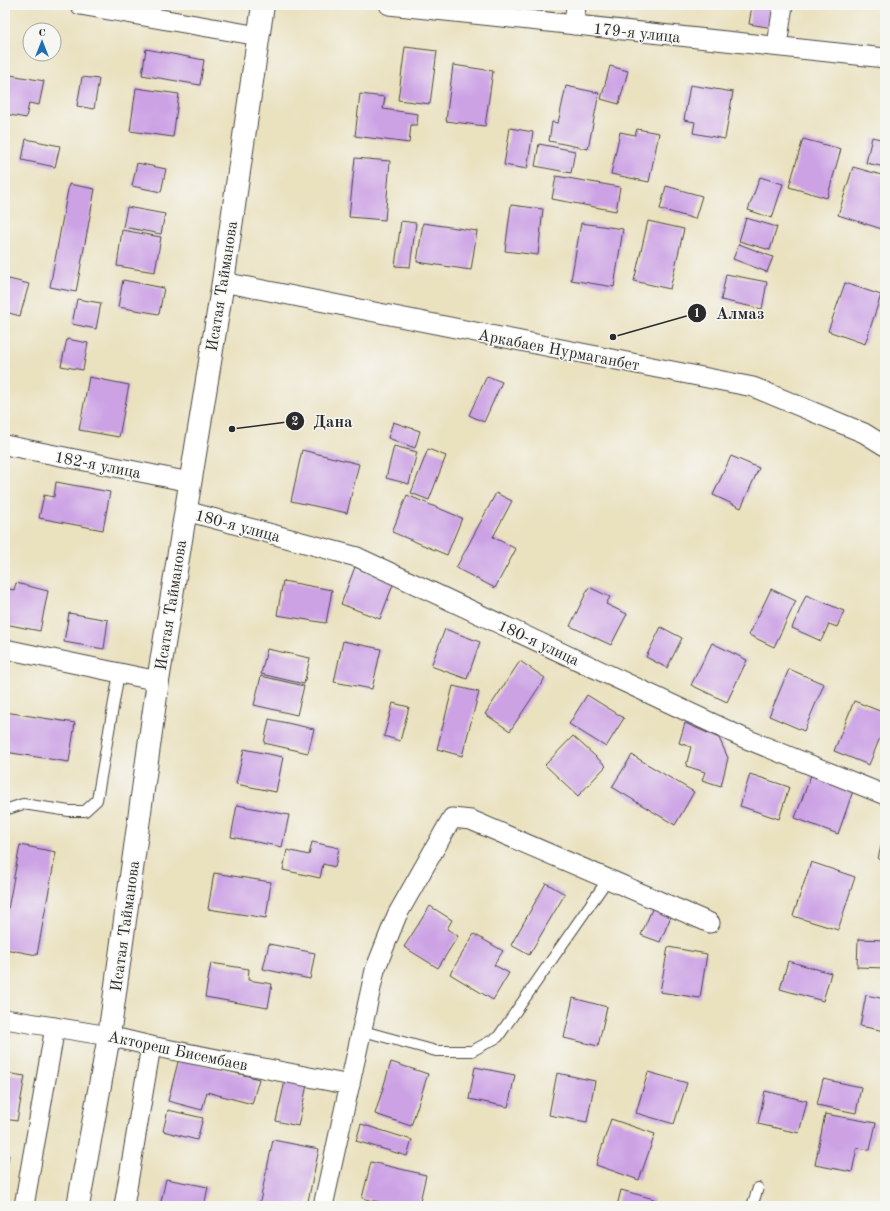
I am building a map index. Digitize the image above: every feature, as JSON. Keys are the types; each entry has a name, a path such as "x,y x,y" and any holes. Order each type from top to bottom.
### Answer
{"street":[{"path":"80,5 259,36"},
{"name":"Исатая Тайманова","path":"78,1206 109,1036 158,681 223,282 264,5"},
{"name":"179-я улица","path":"389,5 885,58"},
{"path":"574,25 576,5"},
{"path":"777,46 783,5"},
{"name":"Аркабаев Нурмаганбет","path":"223,282 753,387 864,433 885,446"},
{"name":"182-я улица","path":"5,445 190,482"},
{"name":"180-я улица","path":"186,511 357,557 744,738 885,795"},
{"path":"5,649 158,681"},
{"path":"323,1206 363,1031 375,970 397,915 452,818 471,820 710,923"},
{"name":"Актореш Бисембаев","path":"5,1019 109,1036 151,1046 350,1085"},
{"path":"24,1206 55,1027"},
{"path":"124,1206 151,1046"}],"lane":[{"path":"5,810 23,804 69,811 85,811 97,800 119,673"},
{"path":"363,1031 436,1050 472,1050 498,1036 608,879"},
{"path":"752,1206 758,1188"}],"building":[{"path":"752,5 777,5 773,28 749,24"},
{"path":"405,47 437,51 430,104 398,100"},
{"path":"146,49 204,60 200,85 142,75"},
{"path":"453,65 493,71 485,126 446,121"},
{"path":"610,66 628,71 619,104 601,99"},
{"path":"5,74 44,81 39,105 29,103 26,118 5,114"},
{"path":"82,77 99,79 94,109 77,106"},
{"path":"690,85 733,92 725,139 693,133 695,122 684,120"},
{"path":"566,86 599,93 588,149 549,141 552,122 558,123"},
{"path":"136,88 179,94 173,137 130,131"},
{"path":"360,94 385,97 383,109 418,114 417,125 411,125 409,143 355,136"},
{"path":"510,128 533,132 527,169 504,165"},
{"path":"637,129 659,133 649,182 611,174 620,132 635,135"},
{"path":"872,137 885,140 885,167 866,163"},
{"path":"26,139 60,146 55,167 22,160"},
{"path":"803,139 841,149 827,198 789,187"},
{"path":"539,144 575,151 571,173 535,166"},
{"path":"355,158 390,161 385,220 349,217"},
{"path":"137,163 166,169 161,192 132,186"},
{"path":"853,167 885,176 885,230 838,215"},
{"path":"556,176 620,187 616,211 552,199"},
{"path":"760,177 783,184 772,218 748,210"},
{"path":"69,184 95,189 76,292 50,287"},
{"path":"666,186 702,196 695,219 660,209"},
{"path":"511,205 543,209 538,255 505,251"},
{"path":"127,207 165,214 161,234 123,227"},
{"path":"746,218 777,227 770,250 739,241"},
{"path":"401,221 416,223 410,267 395,266"},
{"path":"648,221 684,229 670,289 634,281"},
{"path":"423,223 477,231 471,270 417,262"},
{"path":"581,223 623,229 614,287 571,280"},
{"path":"122,230 161,237 155,272 117,266"},
{"path":"739,244 773,257 767,272 733,259"},
{"path":"726,274 767,282 762,309 721,300"},
{"path":"5,278 29,284 20,316 5,312"},
{"path":"123,280 164,288 159,314 118,307"},
{"path":"845,283 881,295 865,344 828,331"},
{"path":"77,299 101,303 96,329 72,324"},
{"path":"67,339 88,343 83,370 61,366"},
{"path":"487,376 502,382 484,422 469,415"},
{"path":"89,377 129,385 119,437 79,430"},
{"path":"393,422 420,431 415,448 388,438"},
{"path":"394,446 417,452 409,484 386,478"},
{"path":"428,449 446,456 429,500 411,493"},
{"path":"302,450 359,464 347,513 291,501"},
{"path":"731,456 759,468 741,508 713,495"},
{"path":"56,482 110,492 103,530 39,518 44,495 54,497"},
{"path":"496,493 512,501 493,537 516,549 495,588 456,568"},
{"path":"407,495 462,518 447,555 392,532"},
{"path":"355,567 394,582 380,619 341,604"},
{"path":"283,581 332,590 326,623 277,615"},
{"path":"16,583 48,591 40,631 5,624 5,588 14,590"},
{"path":"589,587 610,597 606,604 627,614 611,645 570,626"},
{"path":"771,589 796,601 774,647 749,635"},
{"path":"806,595 844,611 837,627 829,624 821,641 792,628"},
{"path":"69,613 108,620 104,649 64,642"},
{"path":"661,627 682,638 667,668 646,657"},
{"path":"445,629 480,642 467,679 431,666"},
{"path":"343,641 381,649 372,689 334,682"},
{"path":"712,643 747,660 727,702 691,685"},
{"path":"267,649 310,658 304,684 261,674"},
{"path":"520,661 545,678 510,731 485,714"},
{"path":"789,669 824,684 804,731 769,716"},
{"path":"261,676 304,686 297,715 254,705"},
{"path":"453,686 479,692 462,756 437,749"},
{"path":"587,695 624,718 606,747 569,724"},
{"path":"854,701 885,713 885,725 869,765 834,751"},
{"path":"393,703 409,707 400,741 384,736"},
{"path":"5,712 75,723 69,762 5,752"},
{"path":"269,719 314,729 308,753 264,743"},
{"path":"685,723 719,738 728,758 721,786 702,780 705,772 686,766 691,747 679,743"},
{"path":"573,736 606,766 578,796 545,765"},
{"path":"244,749 283,757 276,792 236,784"},
{"path":"632,755 694,792 675,825 612,787"},
{"path":"750,774 789,787 779,819 740,806"},
{"path":"811,775 853,791 838,834 795,818"},
{"path":"237,805 289,815 282,847 231,837"},
{"path":"885,833 885,860 878,859"},
{"path":"312,842 339,848 335,867 323,864 320,878 283,870 287,850 309,855"},
{"path":"20,845 56,852 37,955 5,949 5,925"},
{"path":"811,862 855,877 838,930 793,916"},
{"path":"214,873 271,882 266,918 208,909"},
{"path":"546,883 565,894 529,955 511,945"},
{"path":"430,906 452,920 447,929 458,936 438,968 404,947"},
{"path":"653,907 672,914 660,942 641,935"},
{"path":"474,934 503,951 494,965 509,973 493,1000 450,974"},
{"path":"858,939 885,940 885,968 857,967"},
{"path":"269,944 315,953 310,979 263,969"},
{"path":"668,947 707,954 700,998 660,992"},
{"path":"788,961 831,973 823,1001 780,989"},
{"path":"211,963 249,969 248,980 272,984 268,1008 205,997"},
{"path":"866,995 885,999 885,1031 860,1026"},
{"path":"573,998 607,1007 598,1046 564,1038"},
{"path":"179,1058 259,1079 252,1104 207,1092 202,1110 168,1101"},
{"path":"391,1062 428,1074 411,1126 375,1114"},
{"path":"475,1067 515,1075 508,1107 469,1099"},
{"path":"648,1072 687,1083 674,1124 636,1113"},
{"path":"5,1073 25,1076 17,1121 5,1119"},
{"path":"557,1073 595,1081 587,1122 549,1115"},
{"path":"823,1079 861,1087 856,1113 817,1105"},
{"path":"285,1081 307,1085 298,1126 276,1121"},
{"path":"765,1091 807,1101 799,1133 758,1124"},
{"path":"168,1110 203,1118 197,1140 163,1131"},
{"path":"825,1114 876,1123 870,1150 857,1148 852,1172 815,1165"},
{"path":"611,1119 655,1134 639,1180 596,1165"},
{"path":"361,1124 412,1140 407,1156 356,1141"},
{"path":"273,1140 319,1149 307,1206 259,1206"},
{"path":"5,1155 9,1155 6,1171 5,1171"},
{"path":"371,1162 426,1175 419,1206 396,1206 362,1198"},
{"path":"884,1177 885,1193 882,1193"},
{"path":"166,1179 208,1187 204,1206 160,1206"},
{"path":"621,1190 654,1199 652,1206 617,1206"}],"place":[{"name":"Алмаз","path":"613,337"},
{"name":"Дана","path":"232,429"}]}
